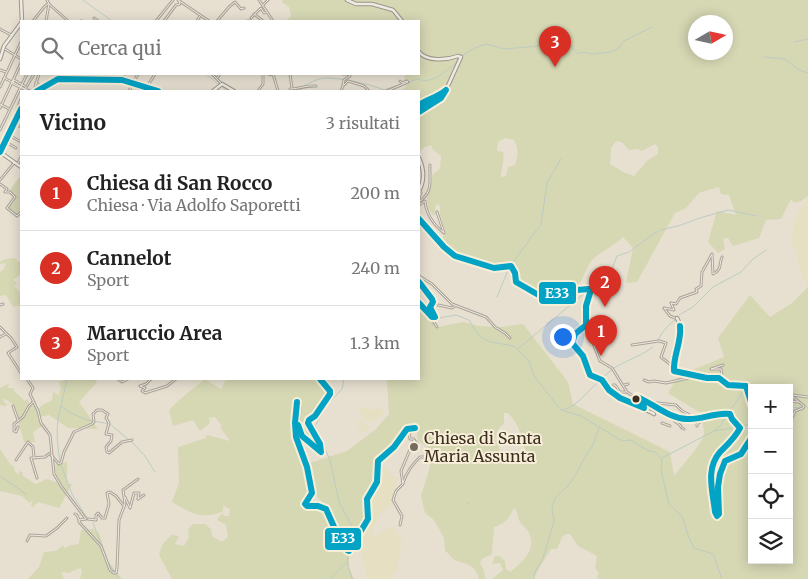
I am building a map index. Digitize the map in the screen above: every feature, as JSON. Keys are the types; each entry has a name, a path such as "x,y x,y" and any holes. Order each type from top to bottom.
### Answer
{"street":[{"path":"21,0 21,20"},
{"path":"47,0 67,20"},
{"path":"157,20 173,0"},
{"path":"165,20 176,5 180,4 179,0 207,20"},
{"path":"258,0 272,20"},
{"path":"262,6 268,0"},
{"path":"347,0 356,4 369,4 392,10 401,20"},
{"path":"218,20 235,2 241,9 244,8"},
{"path":"34,20 45,6 50,4"},
{"path":"46,20 50,4"},
{"path":"251,18 261,8 264,13 266,12"},
{"path":"254,14 262,20"},
{"path":"198,20 201,16"},
{"path":"0,59 3,48 20,24"},
{"path":"0,29 11,35"},
{"path":"0,87 20,44"},
{"path":"3,48 20,58"},
{"path":"420,54 432,60 461,57 440,99 426,105 420,111"},
{"path":"0,108 20,65"},
{"path":"0,70 7,73"},
{"path":"0,130 26,75"},
{"path":"4,78 13,82 14,80 26,89 33,75"},
{"path":"36,90 34,89 39,75"},
{"path":"58,79 60,75"},
{"path":"122,80 124,75"},
{"path":"129,90 137,75"},
{"path":"146,88 154,75"},
{"path":"213,75 221,84 232,90"},
{"path":"259,90 263,84 263,75"},
{"path":"274,75 278,90"},
{"path":"290,75 291,89 316,86"},
{"path":"341,90 344,81 350,75"},
{"path":"38,90 58,79 122,80 154,90"},
{"path":"343,86 348,81 364,86 368,90"},
{"path":"389,90 408,82 403,83 400,81"},
{"path":"36,83 48,90"},
{"path":"215,90 221,84"},
{"path":"420,104 438,97 446,90"},
{"path":"0,147 20,102"},
{"path":"1,104 10,109"},
{"path":"16,112 19,114 0,153 20,166"},
{"path":"14,123 20,126"},
{"path":"9,135 20,141"},
{"path":"6,141 16,148"},
{"path":"0,180 20,158"},
{"path":"420,161 423,171 423,180 420,188"},
{"path":"420,203 428,191 431,179 430,165"},
{"path":"0,184 7,189 6,192 10,192 15,197 7,208 17,216 20,213"},
{"path":"420,204 425,201 425,207 429,215 444,233 437,212"},
{"path":"420,220 444,247 455,256 494,268 511,266 515,273 516,282 538,296 542,297 564,291 589,289 590,293 586,306 586,325 575,334 572,342 583,356 590,375 602,380 608,389 641,410 654,414"},
{"path":"674,371 676,350 681,333 677,318 672,318 664,308 674,310 671,303 676,304 680,298 697,292 696,289 701,286 702,272 712,254 712,274 721,267 722,257"},
{"path":"420,277 432,284 446,300 455,306 486,317 495,327 510,338"},
{"path":"420,283 432,299 433,302 430,307 435,317 432,317"},
{"path":"420,304 432,317 437,327"},
{"path":"438,305 452,308 455,306"},
{"path":"0,328 17,347 8,353 20,371"},
{"path":"0,337 6,334"},
{"path":"599,334 593,343 600,360 612,368 625,384 627,392"},
{"path":"634,347 632,345 659,341 665,342 667,344 661,357 670,363 672,370 707,378 722,375 721,369 711,369 723,365"},
{"path":"644,380 666,383 693,378 719,378 728,385 746,386 748,393"},
{"path":"27,380 33,385 30,394 41,424 50,435 54,474 86,519"},
{"path":"150,380 140,386 145,388 142,391 145,394 167,386 175,380"},
{"path":"321,380 330,391 330,394 308,423 312,435 320,443 321,452 300,433 298,424 299,402 297,402 296,408 296,439 307,467 312,493 305,504 307,506 319,506 326,510 331,516 335,530 340,532 348,551 358,538 368,519 367,499 377,482 378,461 387,456 392,448 400,442 408,429 415,429"},
{"path":"613,385 615,384 621,392 627,392 674,416 686,419 694,419 716,413 729,413 740,427 739,431 717,456 713,464 711,475 717,516 719,514 720,471 725,461 743,452 748,444"},
{"path":"619,390 625,384"},
{"path":"793,413 794,410 803,408 803,405 792,395 808,397"},
{"path":"632,403 644,407 635,397"},
{"path":"793,401 799,402"},
{"path":"18,427 16,432 14,431 14,424 23,418 29,406 34,402"},
{"path":"648,402 671,404 680,408 692,416 691,418 701,422 697,426"},
{"path":"13,406 18,421"},
{"path":"51,453 56,462 61,463 74,432 89,426 94,421 94,414 97,410 102,410 108,414 106,418 109,423 106,434 112,435 106,447 107,452 109,453 122,442 132,440"},
{"path":"674,416 671,418 672,420 682,428"},
{"path":"662,423 670,426"},
{"path":"415,429 409,434 410,439 417,443"},
{"path":"403,482 401,471 414,440"},
{"path":"16,460 28,442 33,447 34,458 31,460 37,478"},
{"path":"34,458 45,457 51,453"},
{"path":"399,523 401,525 402,516 393,500 396,491 402,486 406,474 420,457 425,457"},
{"path":"75,514 101,546 110,570 115,573 119,520 125,506 124,488 138,479"},
{"path":"80,520 96,520 98,513 102,518 105,518 109,504 107,493 110,492 125,506"},
{"path":"124,498 126,498 130,508 134,493 139,493 138,499 144,495"},
{"path":"27,541 30,535 48,535 67,518"}],"shaded area":[{"path":"808,197 807,288 792,242 794,222"},
{"path":"363,407 372,410 380,407 384,413 372,422 365,419 361,421 370,428 362,433 357,431 362,425 358,424 360,422 358,422 364,416 358,410"},
{"path":"384,466 392,476 398,477 396,487 392,491 390,504 379,517 372,530 375,537 388,528 395,528 402,542 398,568 390,579 368,579 361,554 361,540 369,520 368,501 379,481 379,467"}],"green space":[{"path":"283,0 808,0 808,196 794,203 791,199 781,219 766,220 759,238 733,246 728,238 723,239 725,249 718,253 708,242 717,211 736,215 729,195 721,194 719,187 699,193 686,208 675,213 637,282 626,283 633,248 623,237 593,259 580,283 576,286 565,288 564,285 553,289 549,293 539,294 517,279 513,264 495,266 490,264 487,266 455,255 440,241 446,233 440,214 440,206 437,204 434,216 428,209 427,198 433,174 440,169 441,156 433,150 431,145 423,148 420,152 420,114 427,112 433,105 445,99 448,91 446,90 436,97 420,104 420,90 403,90 410,80 404,81 405,75 420,75 420,20 287,20 291,16 289,7 282,2","holes":["505,138 514,140 517,149 515,165 508,167 506,176 501,177 503,152 497,151 498,142","616,141 622,142 629,150 637,149 642,151 655,144 658,147 658,154 648,160 634,176 610,164 611,148"]},
{"path":"20,176 20,212 17,216 8,208 16,197 9,191"},
{"path":"14,258 20,262 20,275 13,280 16,282 17,285 14,285 20,293 20,305 13,307 6,295 0,296 0,272 6,264 0,264 0,262 5,259"},
{"path":"808,287 808,579 599,579 597,577 599,573 595,568 597,556 578,546 570,534 566,534 562,537 557,549 551,549 534,579 492,579 503,570 500,563 492,564 495,556 499,556 505,561 506,569 510,572 520,564 530,549 531,538 520,522 514,507 507,520 494,527 492,554 482,559 480,563 485,579 479,579 478,574 473,568 455,560 445,551 444,538 434,520 425,513 421,496 433,451 418,441 415,422 405,425 386,449 375,456 374,479 367,495 367,514 362,520 363,526 351,547 332,513 317,497 307,464 347,451 376,429 389,414 387,380 420,380 420,309 422,311 426,309 432,313 432,319 438,327 463,322 478,326 501,327 523,324 568,382 573,404 670,452 674,476 696,449 704,433 701,413 668,393 678,376 724,357 718,338 750,295 770,317 792,303","holes":["504,413 508,413 521,434 526,451 533,460 533,464 526,464 524,454 500,454 498,443 495,440 497,431 504,424"]},
{"path":"64,380 96,380 97,382 79,402 98,429 68,428 49,415 39,417 42,426 33,432 35,442 24,442 19,419 13,404 3,399 7,405 0,405 0,388 10,383 7,388 14,388 14,391 25,401 28,399 29,406 34,404 38,410 41,406 52,400 53,392 59,395 61,387 59,382"},
{"path":"204,380 221,389 225,381 228,380 318,380 328,392 307,423 321,450 304,436 300,421 299,399 295,400 293,412 297,444 309,487 303,506 307,509 318,508 325,513 334,531 339,534 349,557 349,567 354,579 172,579 159,555 162,545 171,535 179,536 175,544 184,546 189,537 188,529 193,524 205,524 211,529 212,536 222,542 228,537 226,525 217,520 222,513 224,516 229,516 230,509 223,506 223,511 216,514 203,515 190,512 172,502 179,483 178,447 206,438 207,435 230,441 215,417 209,418 210,423 200,431 193,420 173,426 169,410"},
{"path":"0,449 14,467 15,472 19,475 19,471 22,472 23,476 36,484 47,479 58,483 54,465 67,462 67,484 72,484 59,508 38,502 33,507 31,505 33,500 29,503 22,496 0,491"},
{"path":"93,529 99,533 108,561 122,579 80,579 81,568 70,573 61,572 64,579 28,579 39,567 44,552 56,551 62,546 65,548 79,544 81,530"}],"waterway":[{"path":"83,0 111,20"},
{"path":"408,82 418,79 425,81 436,78 454,65 460,57 486,44 504,49 550,45 571,46 578,54 582,52 592,54 618,49 624,41 652,27"},
{"path":"794,42 808,39"},
{"path":"764,57 785,59 799,70 808,73"},
{"path":"207,75 226,90"},
{"path":"298,90 305,85 323,78 354,81 384,90"},
{"path":"384,90 399,85"},
{"path":"511,265 541,224 547,183 561,159"},
{"path":"519,348 611,271 617,256 629,252 656,232 728,210 757,216"},
{"path":"679,315 693,307 713,287 741,272 753,259 766,250"},
{"path":"497,297 509,268"},
{"path":"420,308 433,325 439,318 456,315 469,320 478,334 484,339 514,346 529,361 534,376 561,410 581,416 622,441 630,440 649,451 655,452 662,461 661,470 669,504 682,516 694,548 713,554 722,579"},
{"path":"658,340 666,328 677,319"},
{"path":"603,378 613,369 653,347"},
{"path":"67,380 61,406 87,420 110,424 129,440"},
{"path":"344,380 342,389 327,405 315,426 330,460 339,502 353,528 347,562 352,579"},
{"path":"563,410 574,405 600,381"},
{"path":"729,412 746,390"},
{"path":"60,462 57,434 61,406"},
{"path":"793,408 802,407"},
{"path":"715,430 728,414"},
{"path":"741,427 748,424"},
{"path":"662,458 714,431 738,427"},
{"path":"534,579 534,574 543,558 554,521 552,509 555,498 573,479 593,445 599,428"},
{"path":"132,442 145,456 155,472"},
{"path":"61,465 72,494 87,518"},
{"path":"0,476 26,494"},
{"path":"93,523 109,564 119,579"},
{"path":"330,579 347,562"}],"transit line":[{"name":"E33","path":"39,90 58,79 122,80 155,90"},
{"name":"E33","path":"420,104 446,90 441,98 420,111"},
{"name":"E33","path":"0,152 20,111"},
{"name":"E33","path":"420,220 444,247 455,256 494,268 511,266 515,273 516,282 542,297 564,291 589,289 590,293 586,306 586,325 575,334 572,343 583,356 590,375 602,380 609,390 620,398 644,408 643,404 636,400 637,397 680,418 693,419 730,414 740,428 734,438 715,459 711,473 717,516 719,514 718,487 725,461 741,454 748,443"},
{"name":"E33","path":"420,283 432,299 433,302 430,307 435,317 432,317 420,304"},
{"name":"E33","path":"680,326 680,338 674,371 707,378 719,378 728,385 746,386 748,392"},
{"name":"E33","path":"298,425 302,436 321,452 320,444 308,423 330,394 330,391 321,380"},
{"name":"E33","path":"297,402 296,437 307,467 312,493 305,504 326,509 335,529 340,532 349,551 368,519 367,499 377,482 378,461 394,447 407,429 415,428"}],"place":[{"name":"Maruccio Area","path":"555,67"},
{"name":"Cannelot","path":"605,307"},
{"name":"Chiesa di San Rocco","path":"601,356"},
{"name":"Chiesa di Santa Maria Assunta","path":"414,447"}]}
